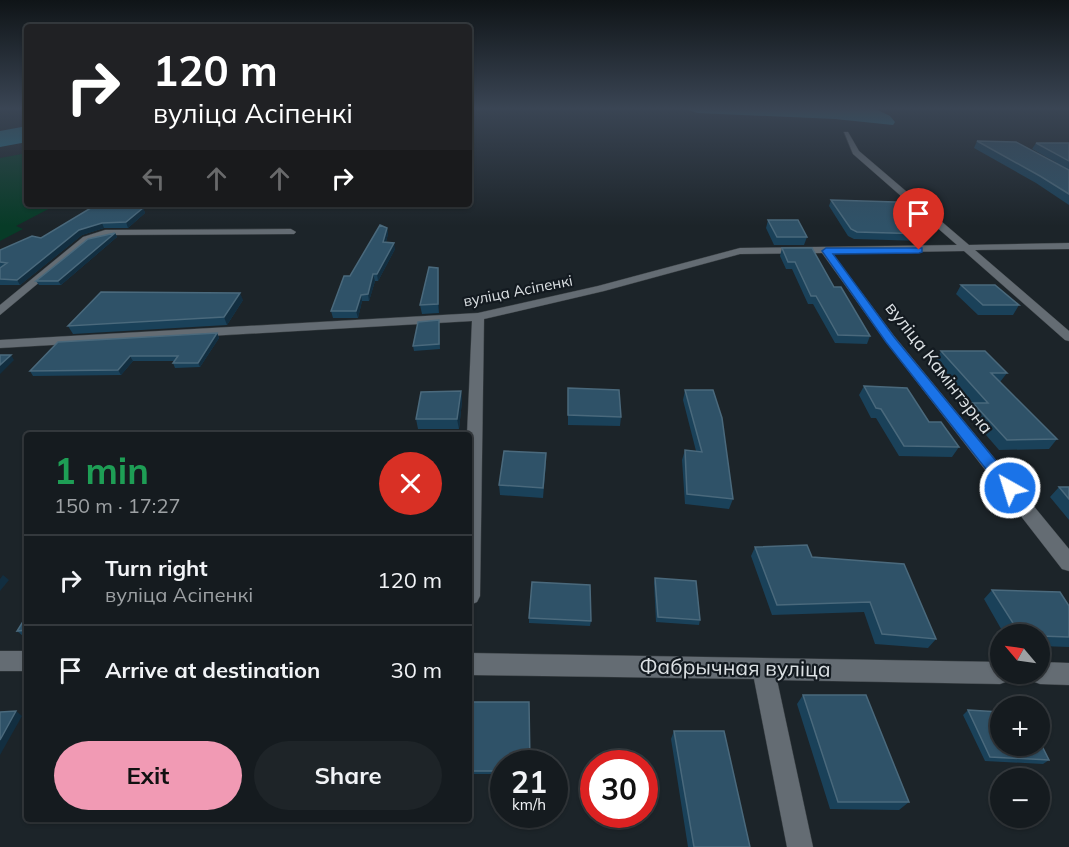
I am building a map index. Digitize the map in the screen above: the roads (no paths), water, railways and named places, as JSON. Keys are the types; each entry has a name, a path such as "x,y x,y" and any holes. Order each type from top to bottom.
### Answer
{"street":[{"path":"854,148 965,249 1069,337"},
{"path":"0,311 86,239 108,232 291,232"},
{"name":"вуліца Асіпенкі","path":"0,344 478,317 600,289 740,251 1069,246"},
{"name":"вуліца Камінтэрна","path":"826,251 890,339 1069,563"},
{"path":"472,526 478,317"},
{"path":"0,661 24,661"},
{"name":"Фабрычная вуліца","path":"472,664 990,673"},
{"path":"763,668 800,847"},
{"path":"1050,674 1069,674"}]}
